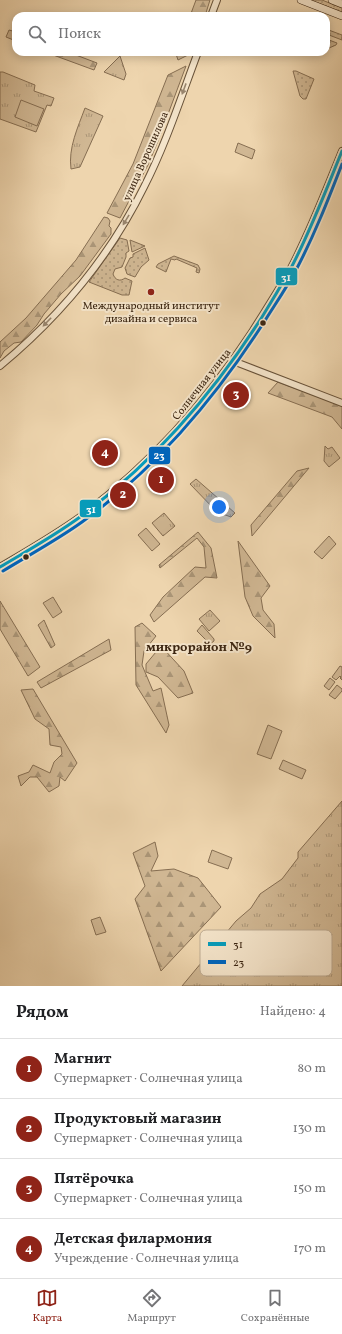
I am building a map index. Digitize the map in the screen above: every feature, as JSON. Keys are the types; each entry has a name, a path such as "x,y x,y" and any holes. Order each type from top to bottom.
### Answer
{"main road":[{"path":"301,0 342,16"},
{"path":"332,0 342,4"}],"street":[{"path":"213,12 218,0"},
{"name":"улица Ворошилова","path":"0,366 60,309 94,268 119,232 152,171 197,56"},
{"name":"Солнечная улица","path":"0,567 79,518 145,462 181,426 208,394 233,361 267,309 291,268 318,211 342,151"},
{"path":"233,361 342,403"}],"green space":[{"path":"196,0 210,0 206,12 192,12"},
{"path":"310,0 322,0 342,8 342,12"},
{"path":"9,30 12,31 12,39 6,37"},
{"path":"330,30 342,35 342,40 330,35"},
{"path":"330,40 337,43 330,48"},
{"path":"56,56 79,56 97,63 94,70"},
{"path":"120,56 126,74 124,80 104,72"},
{"path":"177,56 186,56 178,60"},
{"path":"186,66 148,165 120,218 107,213 133,164 168,75"},
{"path":"293,71 314,79 306,99 303,99 300,96"},
{"path":"0,72 35,85 34,91 54,98 51,106 47,105 36,132 0,119"},
{"path":"21,100 44,109 37,126 15,117"},
{"path":"85,108 103,116 80,167 71,169 70,161 72,145"},
{"path":"238,143 255,150 252,159 235,152"},
{"path":"104,217 108,218 110,221 109,226 111,228 111,234 80,276 61,294 37,325 21,342 14,343 4,351 0,358 0,342 26,318 76,260"},
{"path":"120,238 127,240 129,251 126,253 122,267 115,269 113,274 118,280 125,278 132,281 129,295 122,295 89,282"},
{"path":"130,240 145,246 132,252"},
{"path":"145,248 149,260 141,267 135,277 127,274 125,268 130,258 133,257 133,254"},
{"path":"174,256 198,265 200,269 199,273 196,272 197,268 176,259 171,259 166,272 156,267 158,264"},
{"path":"278,382 342,406 342,429 332,417 268,393"},
{"path":"325,446 328,449 332,447 340,458 329,467 324,461"},
{"path":"309,468 252,536 251,525 297,471"},
{"path":"196,479 235,513 231,517 217,512 190,484"},
{"path":"164,513 175,526 163,536 152,523"},
{"path":"146,528 160,544 152,551 138,535"},
{"path":"198,532 211,548 217,578 205,577 154,622 150,615 163,597 195,567 206,568 204,547 197,538 160,568 159,565"},
{"path":"329,536 336,544 322,559 314,552"},
{"path":"238,541 270,586 261,598 263,610 274,624 275,638 253,616 245,597"},
{"path":"53,597 62,612 53,618 43,603"},
{"path":"0,601 40,667 28,676 0,629"},
{"path":"210,610 220,621 209,631 199,619"},
{"path":"44,620 55,645 51,648 38,625"},
{"path":"142,623 156,636 144,651 142,665 153,691 161,688 169,725 166,733 136,685 135,627"},
{"path":"202,625 214,639 214,641 210,644 197,631"},
{"path":"109,639 111,650 41,688 37,682"},
{"path":"161,646 184,671 193,693 178,698 158,677 146,672 146,664"},
{"path":"340,666 342,667 342,680 340,676 336,680 332,677"},
{"path":"330,678 335,682 329,690 324,686"},
{"path":"337,685 342,689 342,691 335,699 329,695"},
{"path":"33,689 77,763 65,781 60,777 59,786 49,792 37,777 30,777 21,786 18,776 29,772 33,765 50,773 54,762 62,754 61,747 50,745 49,729 35,719 21,690"},
{"path":"268,725 282,731 271,759 257,754"},
{"path":"283,760 306,770 302,779 279,769"},
{"path":"342,801 342,986 182,986 200,964 200,976 332,976 332,930 229,930 236,921 251,908 260,894 282,879 298,858 298,852"},
{"path":"155,842 158,856 151,871 174,869 198,878 221,907 161,971 135,899 145,886 133,853"},
{"path":"212,850 232,858 228,869 208,862"},
{"path":"100,917 106,932 96,935 91,920"}],"transit line":[{"name":"31","path":"0,567 60,531 107,496 157,450 202,400 223,373 266,311 291,268 312,225 342,151"},
{"name":"23","path":"3,571 72,529 109,501 136,478 160,454 206,403 247,348 293,276 315,231 342,164"}],"place":[{"name":"Международный институт дизайна и сервиса","path":"151,292"},
{"name":"Пятёрочка","path":"236,395"},
{"name":"Детская филармония","path":"105,453"},
{"name":"Магнит","path":"161,480"},
{"name":"Продуктовый магазин","path":"123,495"}],"district":[{"name":"микрорайон №9","path":"199,646"}]}
